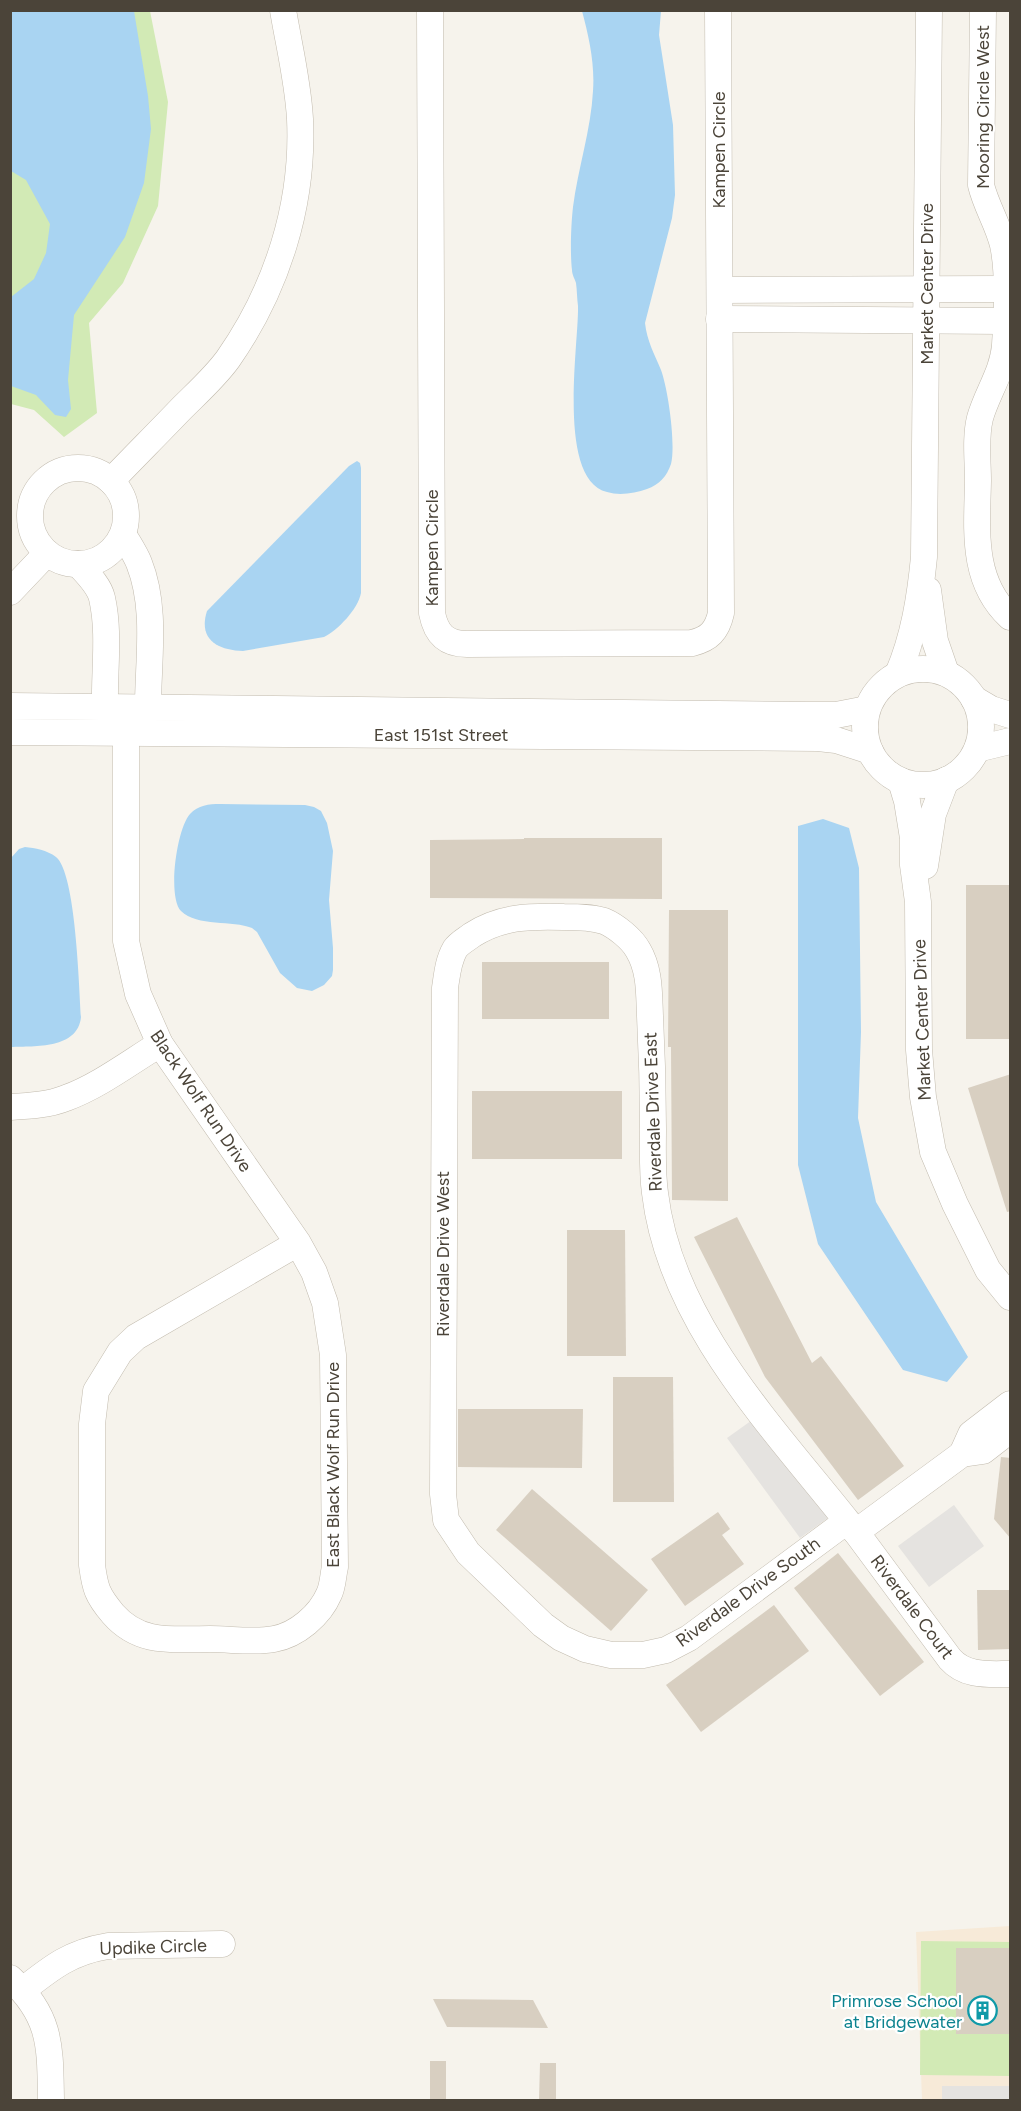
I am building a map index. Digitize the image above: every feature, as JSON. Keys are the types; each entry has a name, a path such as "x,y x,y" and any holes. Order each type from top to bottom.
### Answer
{"street":[{"path":"111,481 227,360 259,306 281,252 295,202 300,145 297,92 283,10"},
{"name":"Kampen Circle","path":"430,10 432,613 436,628 445,639 452,643 467,644 692,643 702,641 715,630 721,613 718,10"},
{"name":"Market Center Drive","path":"898,674 911,641 924,557 929,10"},
{"name":"Mooring Circle West","path":"983,10 981,185 984,198 1003,243 1005,347 1002,364 984,406 978,434 977,541 978,556 987,586 994,600 1011,617"},
{"path":"720,290 1005,289"},
{"path":"720,320 1005,321"},
{"path":"84,468 98,472 111,481 124,500 126,523 123,534 116,546 105,556 92,562 78,564 61,561 47,553 37,542 31,527 30,512 34,497 42,484 54,474 68,469 84,468"},
{"path":"123,534 139,562 146,585 150,616 148,707"},
{"path":"10,592 47,553"},
{"name":"Market Center Drive","path":"924,557 935,641 946,673"},
{"path":"78,564 89,575 102,597 105,628 105,707"},
{"path":"922,668 946,673 962,684 974,699 979,711 981,724 977,749 964,768 946,780 924,785 901,781 888,774 877,764 870,751 865,737 864,723 867,709 874,694 885,682 898,674 922,668"},
{"path":"974,699 991,709 1011,715"},
{"name":"East 151st Street","path":"10,706 806,716 836,715 867,709"},
{"name":"East 151st Street","path":"10,732 818,738 836,740 870,751"},
{"name":"Black Wolf Run Drive","path":"126,733 126,941 138,994 160,1044 298,1243"},
{"path":"977,749 1011,741"},
{"name":"Market Center Drive","path":"918,902 933,814 946,780"},
{"name":"Market Center Drive","path":"901,781 908,801 913,838 918,902 919,1050 923,1097 933,1152 955,1204 988,1270 1011,1297"},
{"name":"Riverdale Drive East","path":"445,988 448,966 456,948 485,927 500,921 537,916 588,917 606,922 637,948 646,967 648,984 655,1192 673,1262 696,1317 725,1366 851,1526"},
{"name":"Riverdale Drive West","path":"445,988 443,1494 446,1520"},
{"path":"10,1107 42,1104 66,1098 92,1086 160,1044"},
{"name":"East Black Wolf Run Drive","path":"298,1243 314,1272 325,1303 333,1355 335,1567 330,1593 318,1611 301,1627 277,1639 167,1640 141,1636 123,1626 106,1607 95,1588 92,1565 92,1424 96,1392 120,1352 135,1337 298,1243"},
{"name":"Riverdale Drive South","path":"962,1454 971,1434 1011,1404"},
{"name":"Riverdale Drive South","path":"446,1520 468,1552 543,1625 561,1638 611,1655 643,1655 666,1650 689,1638 851,1526 962,1454 983,1451 1011,1430"},
{"name":"Riverdale Court","path":"851,1526 953,1663 961,1669 972,1672 1011,1674"},
{"name":"Updike Circle","path":"17,1984 63,1959 94,1948 222,1944"},
{"path":"17,1984 34,2005 47,2034 50,2048 51,2100"}],"shaded area":[{"path":"755,1418 828,1518 800,1538 727,1438"},
{"path":"954,1505 984,1546 929,1587 898,1546"},
{"path":"1010,1926 1010,2100 922,2100 916,1932"},
{"path":"942,2086 1010,2086 1010,2100 942,2100"}],"green space":[{"path":"11,11 150,11 168,102 158,206 123,283 89,323 97,413 64,437 34,410 11,404"},
{"path":"921,1941 1010,1942 1010,1948 956,1949 956,2034 1010,2034 1010,2076 920,2075"}],"water":[{"path":"10,11 134,11 148,96 151,129 144,183 125,237 74,315 68,380 71,409 66,417 55,415 36,395 11,386 11,297 34,279 46,253 50,224 26,180 11,171"},
{"path":"582,11 661,11 659,35 673,125 675,195 672,218 645,323 649,341 661,370 671,417 671,464 659,482 647,489 627,494 607,492 591,482 581,463 576,437 574,378 578,306 576,283 572,272 571,230 575,192 590,120 593,81 591,51"},
{"path":"357,461 361,468 361,593 356,606 347,618 324,637 243,651 225,648 212,641 205,629 207,611 349,466"},
{"path":"212,804 305,805 321,811 327,823 333,851 329,900 333,970 332,976 324,985 312,991 297,988 280,973 257,932 252,928 196,919 181,911 177,903 174,877 181,833 193,811"},
{"path":"823,819 849,828 859,868 861,1032 858,1118 876,1202 968,1357 947,1382 903,1370 818,1244 798,1165 798,826"},
{"path":"25,847 41,850 56,857 63,867 75,932 81,1017 78,1027 64,1040 43,1046 11,1047 11,858 19,849"}],"building":[{"path":"662,838 662,899 430,898 430,840"},
{"path":"966,885 1011,885 1011,1039 966,1039"},
{"path":"669,910 728,910 728,1201 672,1200 671,1047 668,1047"},
{"path":"482,962 609,962 609,1019 482,1019"},
{"path":"1011,1074 1011,1211 1007,1212 968,1088"},
{"path":"472,1091 622,1091 622,1159 472,1159"},
{"path":"737,1217 812,1363 821,1356 904,1466 858,1500 765,1377 694,1237"},
{"path":"567,1230 625,1230 626,1356 567,1356"},
{"path":"613,1377 673,1377 674,1502 613,1502"},
{"path":"458,1409 583,1409 582,1468 458,1467"},
{"path":"1001,1457 1011,1458 1011,1539 994,1519"},
{"path":"532,1489 648,1590 611,1631 496,1530"},
{"path":"718,1512 730,1529 722,1535 744,1564 685,1606 651,1559"},
{"path":"838,1553 924,1662 880,1696 794,1588"},
{"path":"977,1590 1011,1590 1011,1649 978,1650"},
{"path":"774,1605 809,1651 701,1732 666,1685"},
{"name":"Primrose School at Bridgewater","path":"956,1948 1011,1948 1011,2034 956,2034"},
{"path":"433,1999 533,2000 548,2028 447,2027"},
{"path":"430,2061 446,2061 446,2100 430,2100"},
{"path":"540,2063 556,2063 556,2100 539,2100"}],"place":[{"name":"Primrose School at Bridgewater","path":"983,2011"}]}
